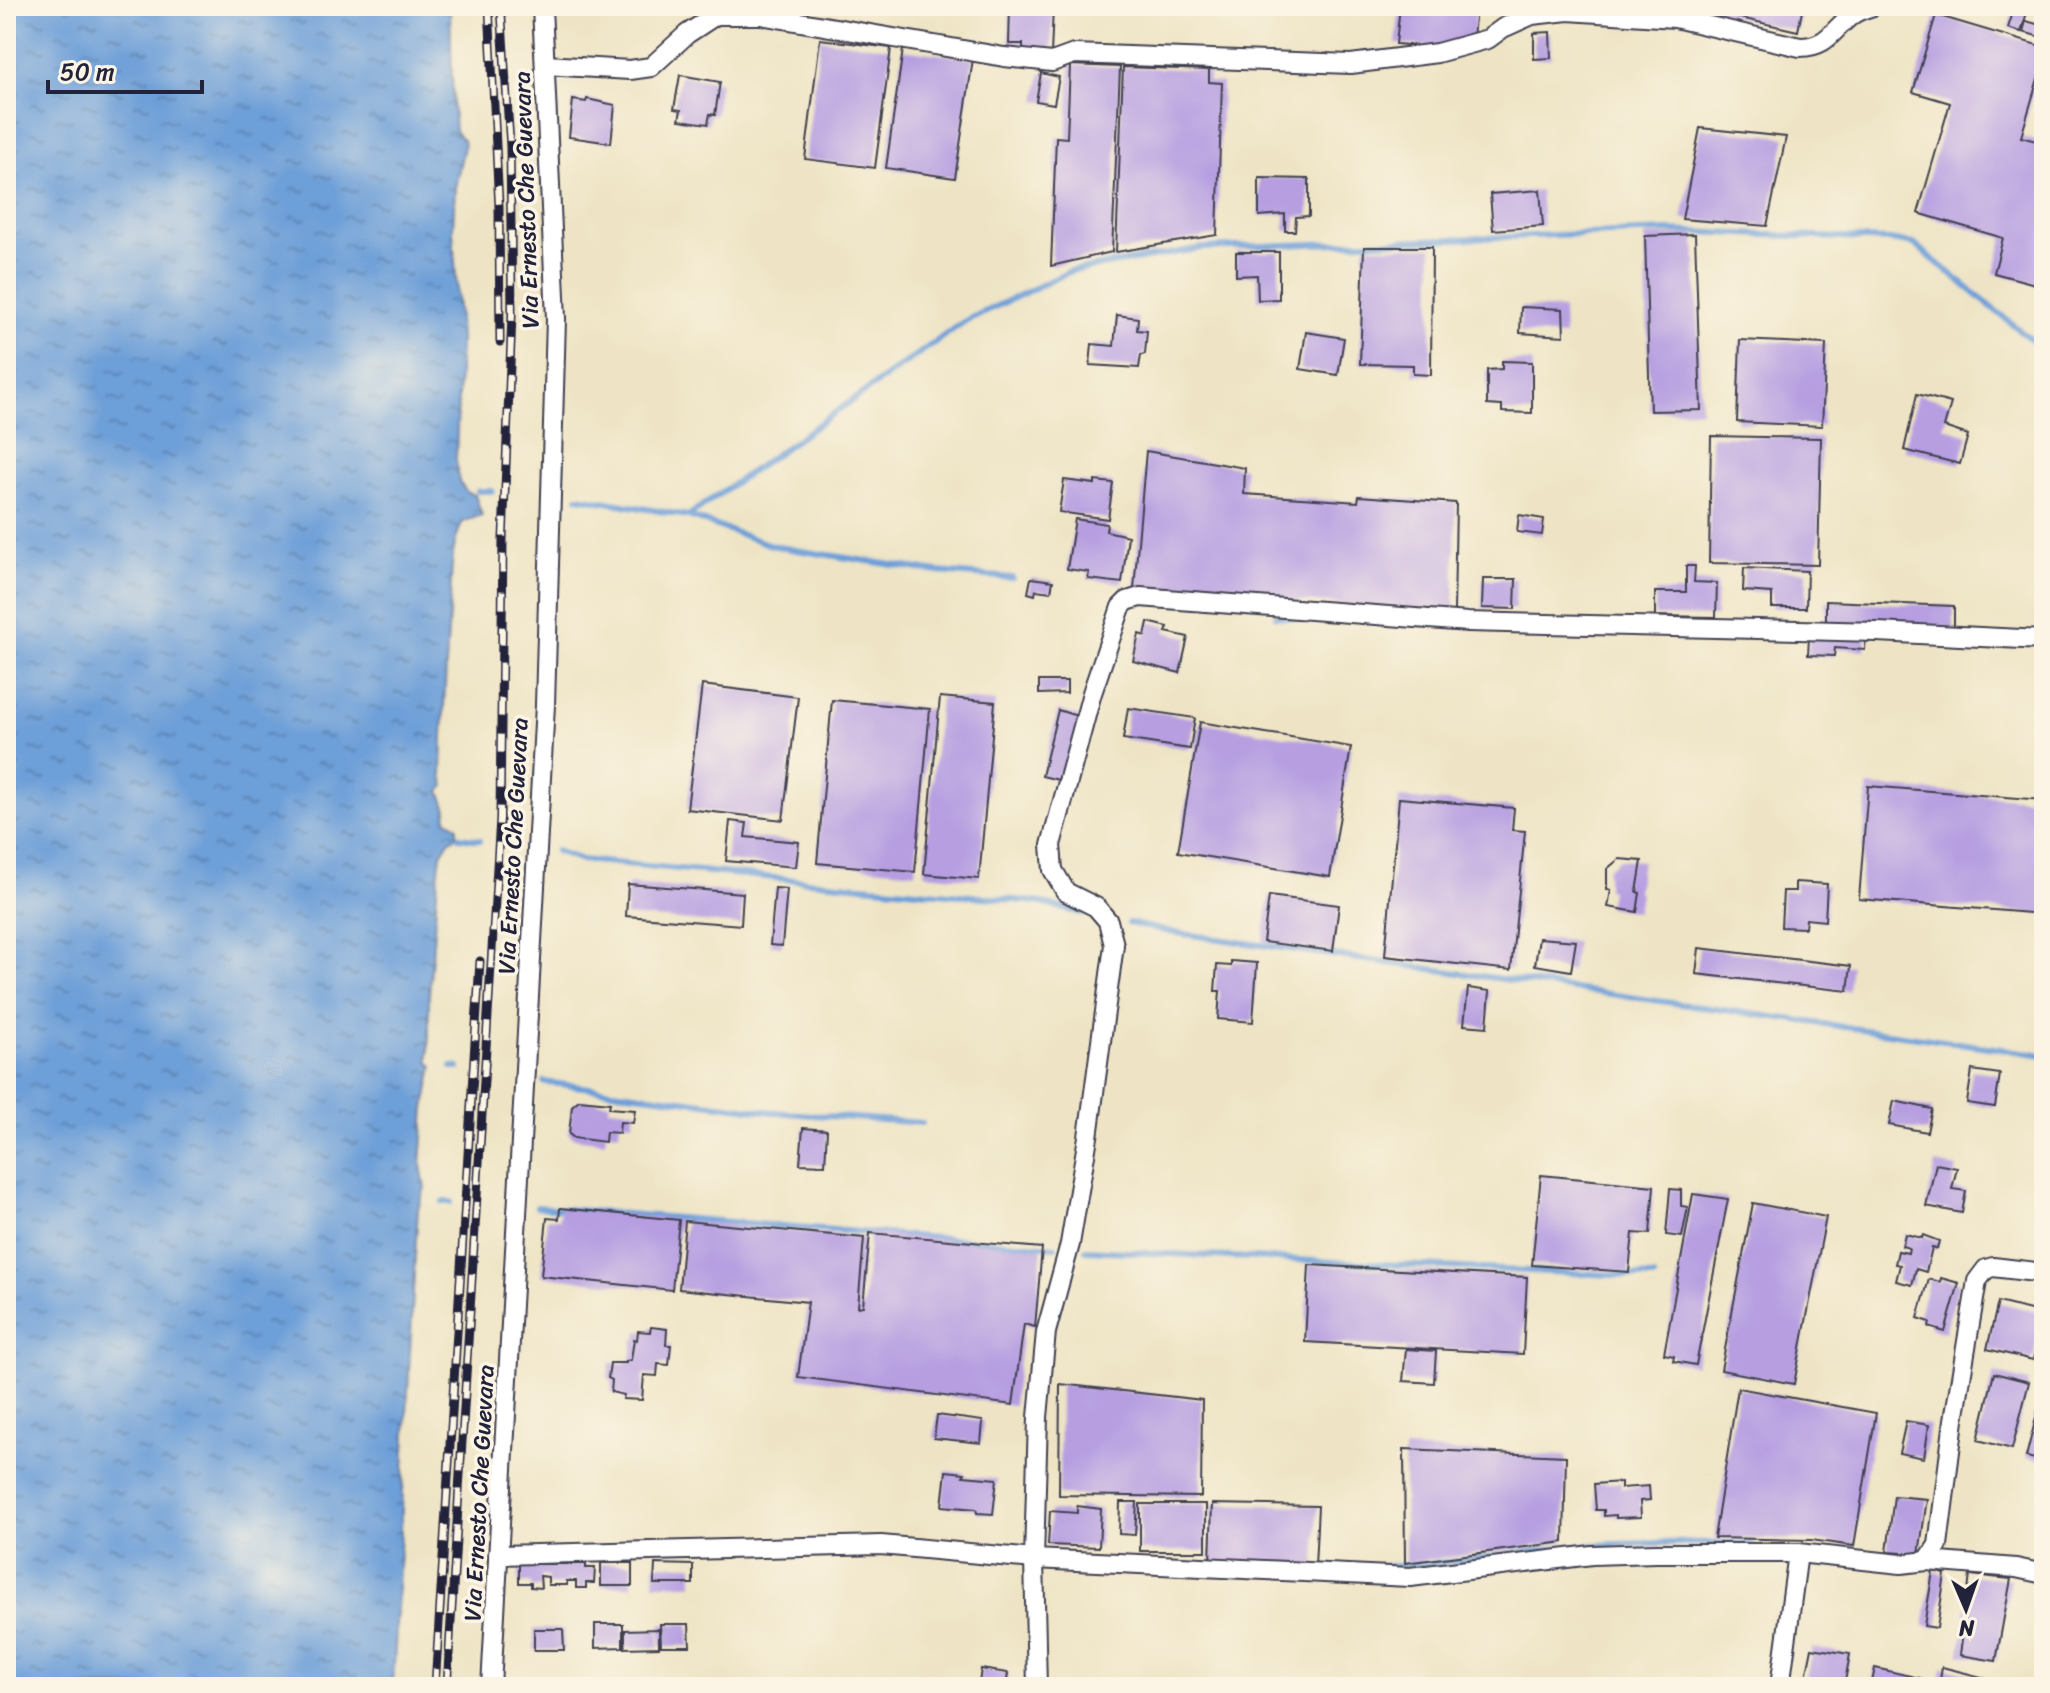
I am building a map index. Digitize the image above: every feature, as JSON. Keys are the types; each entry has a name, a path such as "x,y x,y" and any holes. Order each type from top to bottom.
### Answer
{"street":[{"name":"Via Ernesto Che Guevara","path":"491,1687 498,1605 498,1555 545,689 556,319 542,6"},
{"path":"545,65 630,70 651,67 687,34 716,15 760,15 1004,57 1052,62 1074,54 1351,64 1437,53 1488,39 1503,28 1532,15 1568,11 1675,18 1800,47 1814,47 1855,13 1873,6"},
{"path":"1037,1687 1034,1559 1038,1417 1046,1332 1070,1244 1114,945 1108,921 1096,907 1066,892 1053,870 1051,845 1096,680 1117,615 1127,601 1140,597 1468,622 1877,632 2044,640"},
{"path":"1927,1561 1938,1545 1966,1339 1977,1281 1986,1269 1993,1267 2044,1273"},
{"path":"498,1555 881,1545 1034,1559 1410,1577 1592,1555 1798,1553 1901,1564 1927,1561 2016,1568 2044,1574"},
{"path":"1780,1687 1798,1553"}],"water":[{"path":"6,6 450,6 455,131 464,146 455,188 453,230 460,339 456,461 459,482 467,492 475,495 482,515 463,522 456,540 452,571 443,732 442,776 445,786 440,791 447,809 446,819 457,826 457,836 449,841 441,854 429,996 429,1062 433,1066 425,1108 421,1165 425,1188 418,1209 415,1255 393,1687 6,1687"}],"building":[{"path":"1010,6 1053,7 1051,55 1023,55 1023,44 1009,44"},
{"path":"1400,6 1476,6 1473,38 1434,47 1396,44"},
{"path":"1687,6 1803,6 1798,31"},
{"path":"2015,6 2029,6 2021,32 2008,28"},
{"path":"1936,15 2044,47 2044,58 2021,137 2044,143 2044,268 2039,285 1994,273 2003,238 1918,213 1950,103 1913,92"},
{"path":"2026,21 2044,26 2044,38 2023,32"},
{"path":"1550,32 1551,58 1534,59 1534,33"},
{"path":"820,39 891,48 875,168 805,159"},
{"path":"903,49 973,59 955,178 886,168"},
{"path":"1070,65 1120,67 1112,252 1051,266 1056,137 1067,138"},
{"path":"1123,67 1209,70 1209,82 1222,83 1217,235 1116,252"},
{"path":"1041,73 1059,77 1054,104 1036,101"},
{"path":"680,75 720,82 715,115 710,114 708,124 679,120 681,110 674,109"},
{"path":"587,99 615,105 611,143 569,137 573,100 586,102"},
{"path":"1700,128 1786,137 1767,226 1682,219"},
{"path":"1259,178 1309,179 1309,216 1296,217 1295,231 1285,231 1285,214 1259,216"},
{"path":"1540,190 1543,226 1493,230 1490,194"},
{"path":"1695,234 1701,410 1650,411 1645,236"},
{"path":"1364,247 1432,247 1431,375 1413,374 1413,365 1360,364"},
{"path":"1236,252 1279,252 1279,299 1258,300 1257,275 1236,276"},
{"path":"1521,307 1563,309 1564,336 1520,333"},
{"path":"1117,315 1138,318 1137,330 1147,331 1145,354 1141,355 1139,368 1090,365 1092,344 1114,346"},
{"path":"1306,332 1344,338 1338,375 1300,369"},
{"path":"1740,340 1826,344 1822,426 1737,422"},
{"path":"1502,361 1532,362 1532,413 1502,412 1502,406 1487,405 1487,370 1502,369"},
{"path":"1917,394 1951,403 1944,427 1968,435 1960,464 1904,450"},
{"path":"1711,436 1821,438 1818,565 1709,563"},
{"path":"1146,451 1245,468 1244,494 1358,502 1359,496 1456,503 1454,612 1134,589"},
{"path":"1064,480 1113,483 1108,519 1059,512"},
{"path":"1519,515 1544,519 1542,535 1517,532"},
{"path":"1075,519 1107,524 1106,531 1128,536 1122,583 1088,579 1089,572 1067,569"},
{"path":"1686,566 1695,566 1694,582 1717,583 1716,617 1655,616 1655,592 1686,592"},
{"path":"1744,568 1807,571 1806,608 1772,608 1772,593 1743,591"},
{"path":"1031,578 1053,581 1051,592 1036,590 1035,595 1028,593"},
{"path":"1483,579 1516,579 1515,609 1482,608"},
{"path":"1826,601 1954,606 1954,629 1826,624"},
{"path":"1148,622 1168,627 1166,632 1188,637 1180,673 1133,661 1139,634 1145,636"},
{"path":"1866,635 1865,650 1835,648 1834,656 1808,655 1809,637"},
{"path":"1039,681 1067,681 1067,693 1039,694"},
{"path":"702,685 798,697 783,820 687,809"},
{"path":"940,697 995,702 979,879 924,874"},
{"path":"832,700 930,709 915,872 817,863"},
{"path":"1128,708 1195,718 1190,749 1123,739"},
{"path":"1058,710 1080,717 1063,781 1042,776"},
{"path":"1200,722 1351,747 1330,877 1178,852"},
{"path":"1868,786 2044,800 2044,914 1859,899"},
{"path":"1399,798 1514,808 1512,830 1525,831 1511,970 1385,956"},
{"path":"730,821 747,823 745,837 799,842 796,867 726,861"},
{"path":"1619,859 1642,861 1637,912 1608,907 1611,890 1607,889 1607,869"},
{"path":"1795,882 1827,884 1825,921 1806,919 1805,928 1781,927 1783,891 1795,891"},
{"path":"628,884 743,893 741,925 626,916"},
{"path":"775,888 787,889 782,946 770,945"},
{"path":"1269,896 1339,905 1333,951 1263,942"},
{"path":"1539,938 1576,941 1571,971 1535,965"},
{"path":"1699,948 1851,966 1848,991 1696,974"},
{"path":"1231,961 1257,963 1253,1022 1218,1019 1220,991 1215,991 1217,965 1231,966"},
{"path":"1468,988 1490,991 1487,1027 1464,1025"},
{"path":"1972,1070 2000,1074 1995,1107 1967,1103"},
{"path":"579,1100 610,1103 609,1108 635,1110 633,1123 620,1122 619,1133 606,1132 605,1142 574,1138 569,1134 572,1106"},
{"path":"1894,1101 1932,1109 1927,1132 1889,1125"},
{"path":"803,1128 827,1130 825,1165 800,1164"},
{"path":"1936,1164 1957,1168 1952,1189 1966,1191 1962,1213 1926,1206"},
{"path":"1541,1175 1654,1186 1650,1234 1633,1233 1629,1272 1532,1265"},
{"path":"1670,1189 1681,1190 1681,1206 1688,1207 1682,1237 1666,1235"},
{"path":"1693,1194 1728,1199 1696,1365 1673,1361 1674,1356 1664,1354"},
{"path":"1753,1203 1826,1217 1794,1384 1721,1370"},
{"path":"560,1208 679,1220 672,1290 541,1276 547,1218 559,1219"},
{"path":"685,1221 864,1238 858,1307 863,1306 870,1233 1042,1248 1035,1327 1024,1324 1013,1405 798,1377 808,1302 679,1289"},
{"path":"1905,1234 1922,1238 1923,1235 1939,1241 1937,1249 1932,1248 1926,1272 1916,1269 1912,1285 1896,1281 1900,1265 1895,1264 1898,1251 1908,1253 1909,1248 1902,1246"},
{"path":"1309,1265 1527,1277 1523,1354 1305,1342"},
{"path":"1941,1278 1959,1283 1945,1332 1929,1327 1930,1322 1918,1318 1929,1279 1940,1282"},
{"path":"1998,1302 2043,1313 2033,1360 1987,1349"},
{"path":"651,1327 667,1329 666,1345 671,1345 669,1365 658,1364 657,1376 644,1375 642,1400 623,1399 624,1395 611,1392 612,1380 608,1378 610,1363 631,1360 638,1331 650,1332"},
{"path":"1406,1349 1436,1351 1434,1383 1403,1381"},
{"path":"1994,1373 2029,1382 2012,1449 1978,1440"},
{"path":"1060,1384 1202,1400 1201,1497 1059,1495"},
{"path":"1738,1388 1876,1413 1854,1546 1811,1540 1714,1538"},
{"path":"2044,1390 2044,1461 2026,1457"},
{"path":"937,1415 983,1421 981,1443 934,1438"},
{"path":"1906,1421 1929,1425 1924,1458 1899,1453"},
{"path":"1404,1449 1566,1456 1564,1542 1405,1563"},
{"path":"946,1471 997,1479 993,1514 942,1506"},
{"path":"1621,1482 1621,1488 1649,1486 1650,1500 1640,1501 1641,1517 1616,1518 1616,1515 1604,1516 1604,1510 1596,1510 1594,1484"},
{"path":"1894,1496 1927,1499 1919,1554 1887,1552"},
{"path":"1120,1502 1137,1502 1135,1535 1119,1534"},
{"path":"1140,1504 1206,1504 1206,1551 1140,1551"},
{"path":"1212,1504 1318,1506 1315,1567 1210,1563"},
{"path":"1077,1506 1101,1509 1099,1547 1048,1545 1050,1511 1077,1513"},
{"path":"601,1563 632,1563 632,1586 601,1586"},
{"path":"519,1564 586,1564 586,1568 595,1568 594,1583 586,1583 586,1588 576,1588 576,1581 567,1581 567,1585 548,1585 548,1577 540,1576 541,1588 531,1587 531,1583 519,1583"},
{"path":"655,1564 693,1565 693,1584 654,1584"},
{"path":"1933,1571 1945,1574 1937,1628 1924,1626"},
{"path":"1970,1575 2011,1579 1996,1661 1960,1655"},
{"path":"595,1624 623,1624 623,1647 595,1648"},
{"path":"660,1624 689,1624 690,1646 661,1646"},
{"path":"534,1629 563,1629 564,1650 534,1650"},
{"path":"659,1629 659,1647 625,1648 625,1630"},
{"path":"1812,1648 1850,1654 1844,1687 1804,1687"},
{"path":"1942,1667 2017,1686 2017,1687 1939,1687"},
{"path":"1875,1668 1928,1680 1927,1687 1871,1687"},
{"path":"981,1669 1008,1673 1006,1687 979,1683"}],"waterway":[{"path":"688,516 965,321 1071,271 1203,248 1668,231 1890,240 1914,244 2044,350"},
{"path":"478,491 492,491"},
{"path":"578,497 688,516 771,545 796,550 938,572 1012,578"},
{"path":"1276,616 1325,620"},
{"path":"459,837 480,840"},
{"path":"556,851 581,860 1037,902 1082,913"},
{"path":"1129,923 1170,932 2044,1055"},
{"path":"452,1067 459,1068"},
{"path":"544,1082 773,1112 922,1123"},
{"path":"443,1202 451,1202"},
{"path":"537,1207 1055,1247"},
{"path":"1086,1250 1654,1277"},
{"path":"1375,1566 1425,1565 1594,1545 1751,1544"}],"railway":[{"path":"489,6 499,206 500,342"},
{"path":"447,1687 500,818 503,539 512,315 510,146 501,6"},
{"path":"435,1687 480,961"}]}
